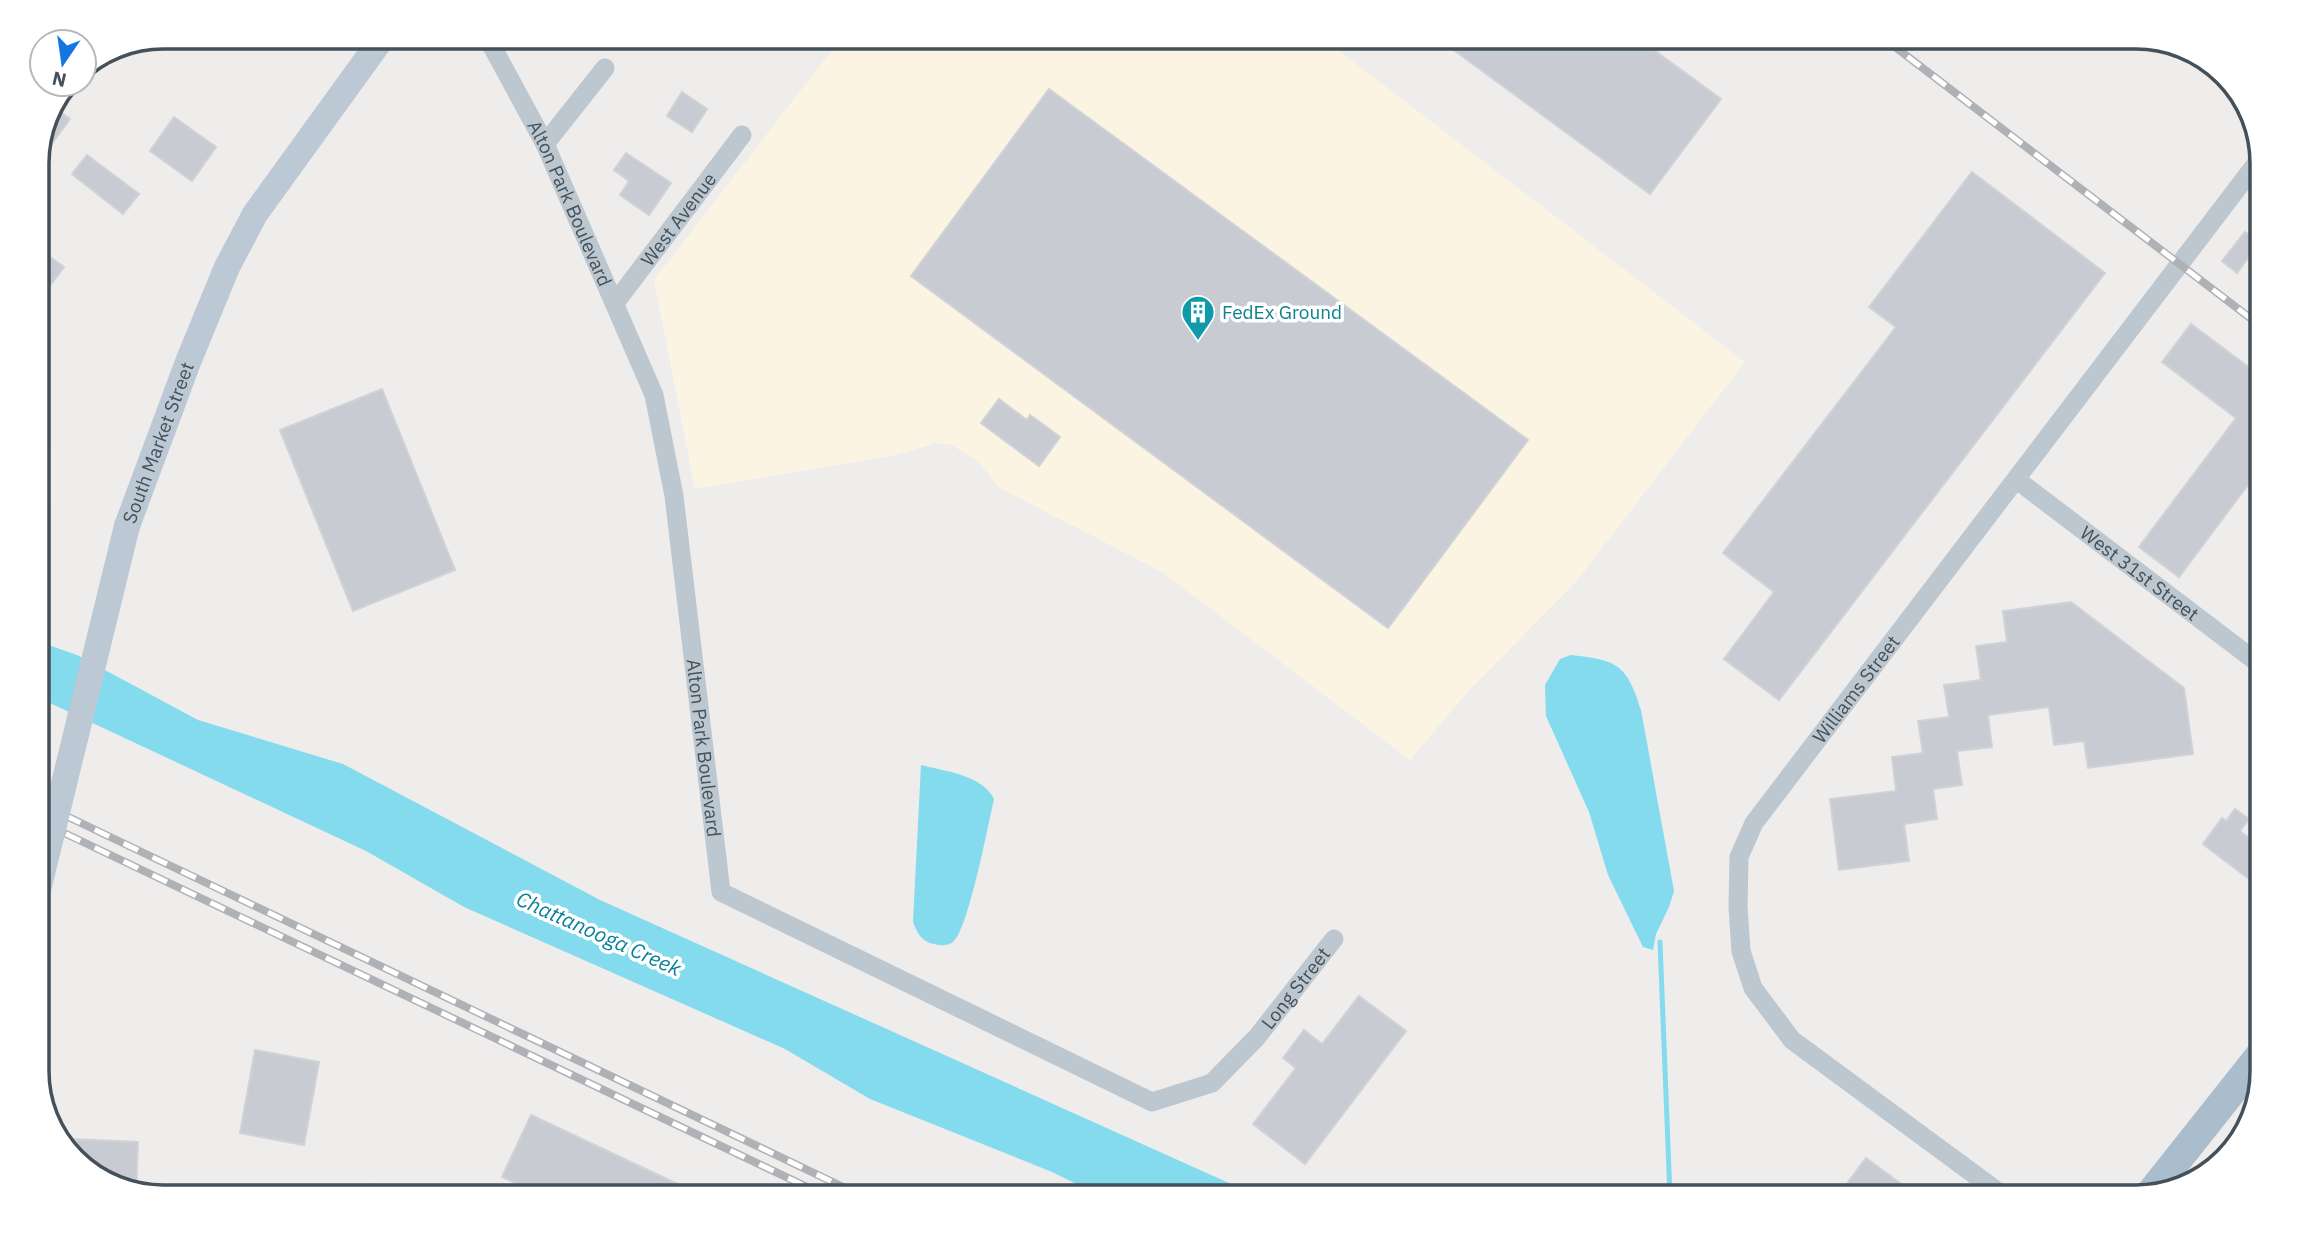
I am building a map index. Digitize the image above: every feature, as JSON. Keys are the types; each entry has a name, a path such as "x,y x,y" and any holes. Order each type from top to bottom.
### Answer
{"main road":[{"name":"South Market Street","path":"49,845 127,526 188,362 227,267 254,214 374,49"},
{"path":"2159,1182 2250,1068"}],"street":[{"name":"Alton Park Boulevard","path":"494,49 545,144 654,395 674,496 721,892 1152,1102 1212,1083 1257,1037"},
{"path":"545,144 605,68"},
{"name":"West Avenue","path":"615,303 743,135"},
{"name":"Williams Street","path":"1989,1185 1792,1040 1753,988 1741,951 1739,857 1754,823 2017,481 2179,262 2250,171"},
{"name":"West 31st Street","path":"2017,481 2250,657"},
{"name":"Long Street","path":"1257,1037 1334,939"}],"shaded area":[{"path":"833,49 1337,49 1745,362 1576,582 1471,688 1410,760 1162,572 998,487 980,463 952,445 936,443 896,455 695,489 654,280"}],"water":[{"name":"Chattanooga Creek","path":"49,645 77,655 198,720 343,764 600,900 1233,1185 1079,1185 870,1099 785,1049 464,907 366,851 49,703"},
{"path":"1571,655 1600,659 1618,668 1631,683 1641,710 1674,891 1656,934 1653,950 1643,947 1608,875 1589,812 1546,716 1545,685 1560,659"},
{"path":"921,765 972,779 989,791 994,799 966,916 954,941 945,945 923,939 913,922"}],"building":[{"path":"1452,49 1652,49 1721,99 1650,194"},
{"name":"FedEx Ground","path":"1049,89 1528,440 1388,628 911,276"},
{"path":"682,92 707,109 692,132 667,116"},
{"path":"61,113 70,119 51,145"},
{"path":"174,117 216,147 192,181 150,151"},
{"path":"626,153 671,183 649,215 620,195 629,181 614,170"},
{"path":"87,155 139,194 123,214 72,174"},
{"path":"1972,172 2105,273 1779,700 1724,659 1774,592 1723,553 1896,327 1869,307"},
{"path":"2245,232 2250,236 2250,255 2237,273 2222,261"},
{"path":"49,256 64,267 49,287"},
{"path":"2191,324 2250,368 2250,482 2179,577 2139,547 2236,418 2162,362"},
{"path":"382,389 455,570 353,611 280,430"},
{"path":"999,399 1027,420 1030,415 1060,437 1039,466 981,423"},
{"path":"2071,602 2184,688 2193,754 2088,768 2084,741 2054,745 2049,707 1988,715 1992,747 1957,751 1962,785 1933,789 1937,819 1904,824 1909,861 1839,870 1830,799 1896,791 1892,757 1923,753 1918,721 1949,717 1944,685 1981,680 1976,646 2007,642 2003,611"},
{"path":"2235,809 2249,819 2240,831 2250,839 2250,880 2203,844 2222,818 2226,821"},
{"path":"1359,996 1406,1031 1305,1164 1253,1124 1296,1068 1283,1058 1304,1030 1322,1044"},
{"path":"255,1050 319,1062 304,1145 240,1133"},
{"path":"531,1115 680,1185 521,1185 502,1177"},
{"path":"71,1139 138,1142 136,1182 99,1166"},
{"path":"1866,1158 1903,1185 1846,1185"}],"waterway":[{"path":"1660,942 1670,1185"}],"railway":[{"path":"1898,49 2250,318"},
{"path":"49,808 839,1185"},
{"path":"49,826 803,1185"}],"place":[{"name":"FedEx Ground","path":"1198,342"}]}
